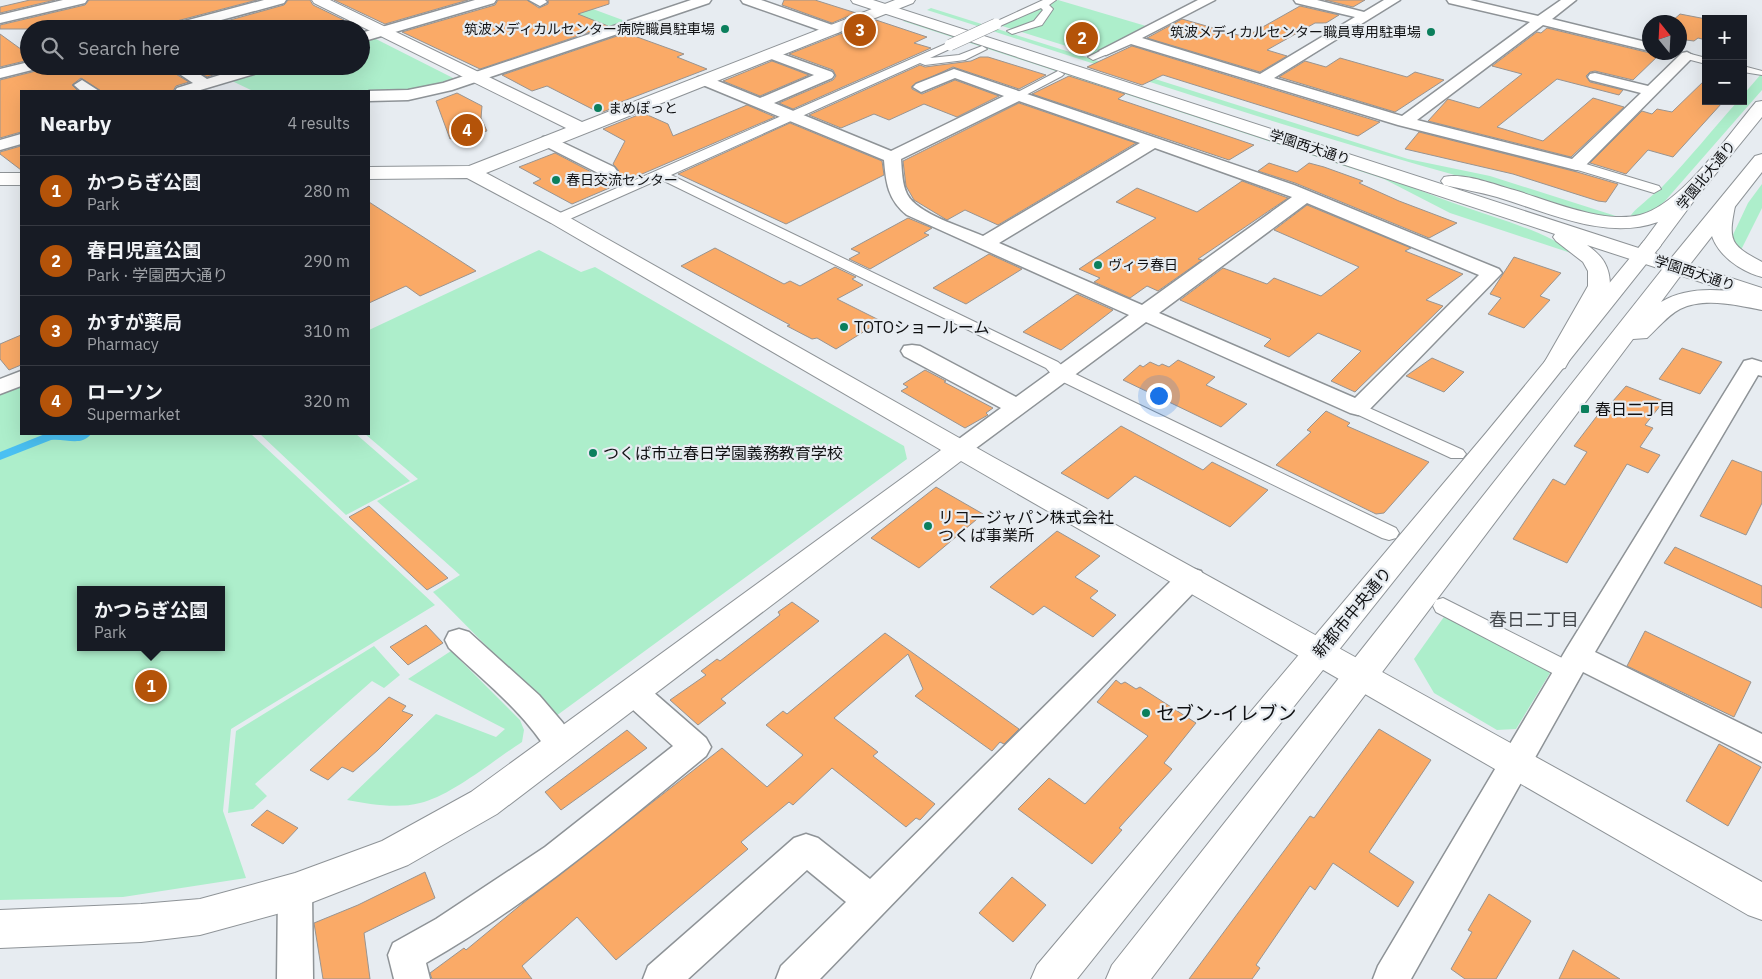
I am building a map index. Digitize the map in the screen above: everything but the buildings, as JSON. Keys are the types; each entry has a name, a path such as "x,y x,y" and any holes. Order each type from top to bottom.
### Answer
{"main road":[{"path":"318,0 359,20"},
{"name":"学園西大通り","path":"858,0 895,3 1680,261 1762,295"},
{"path":"370,173 471,172 833,30 895,3"},
{"path":"370,26 582,128"},
{"name":"学園北大通り","path":"1647,250 1689,194 1762,106"},
{"path":"1126,979 1589,377 1762,160"},
{"path":"471,172 558,218 960,449 1518,762 1762,902"},
{"path":"0,179 20,179"},
{"path":"1445,185 1488,188 1552,208 1615,221 1638,221 1662,214 1689,194"},
{"path":"1445,185 1468,204 1562,236 1592,258 1599,271 1599,286 1556,363"},
{"path":"1725,206 1720,230 1722,240 1741,258 1762,271"},
{"name":"新都市中央通り","path":"1050,979 1647,250"},
{"name":"学園西大通り","path":"1680,261 1762,280"},
{"path":"1589,377 1676,302 1707,297 1762,303"},
{"path":"0,929 141,923 200,918 295,891 395,853 444,828 484,803 960,449"}],"street":[{"path":"0,19 80,0"},
{"path":"205,20 279,0"},
{"path":"370,36 489,0"},
{"path":"370,96 422,93 476,77 704,0"},
{"path":"748,0 833,30"},
{"path":"1099,54 1208,0"},
{"path":"1301,0 1365,16"},
{"path":"1262,79 1393,0"},
{"path":"1454,0 1477,2 1642,45"},
{"path":"1404,122 1569,0"},
{"path":"558,218 793,117 1046,2 1048,8 1038,23 1012,31"},
{"path":"1130,39 1404,122 1576,165 1654,188"},
{"path":"909,64 961,58 982,49"},
{"path":"761,103 827,76 771,54"},
{"path":"1687,56 1702,59"},
{"path":"1576,165 1652,91 1675,60"},
{"path":"0,74 20,69"},
{"path":"1747,70 1758,73"},
{"path":"921,87 954,73 1304,196 1492,273 1358,408"},
{"path":"703,80 892,157 1058,74"},
{"path":"196,75 236,90"},
{"path":"185,90 236,75"},
{"path":"1595,77 1652,91"},
{"path":"0,145 20,139"},
{"path":"550,141 608,171"},
{"path":"985,243 1154,142"},
{"path":"892,157 898,195 901,202 924,216 1358,408 1457,454"},
{"path":"660,174 1052,365 1061,374 1388,534"},
{"path":"960,449 1304,196"},
{"path":"912,351 1017,407"},
{"path":"1391,979 1518,762 1572,663 1752,366 1762,369"},
{"path":"0,387 20,378"},
{"path":"794,979 1191,578"},
{"path":"1442,606 1762,749"},
{"path":"459,640 554,731 561,746"},
{"path":"412,979 406,955 449,931 557,858 695,747 633,692"},
{"path":"661,979 806,849 872,902"},
{"path":"295,891 295,979"}],"green space":[{"path":"1058,0 1146,26 1095,55 999,25"},
{"path":"582,5 628,22 603,31 558,13"},
{"path":"931,8 1408,159 1490,176 1619,217 1601,216 1563,209 1486,184 1333,140 927,10"},
{"path":"906,19 1387,177 1450,202 1537,232 1580,256 1450,213 1384,179 903,21"},
{"path":"370,38 457,80 403,93 370,93 370,90 251,90 232,81 245,75 370,75"},
{"path":"1762,73 1762,90 1658,209 1654,212 1630,217 1673,176 1735,105 1747,105 1747,90"},
{"path":"1762,184 1762,208 1741,250 1731,239 1748,203"},
{"name":"つくば市立春日学園義務教育学校","path":"539,250 581,272 595,267 904,446 907,459 556,716 433,592 460,575 377,501 418,479 366,435 370,435 370,330"},
{"path":"20,386 20,435 252,435 435,605 231,729 223,811 246,878 123,897 0,900 0,394"},
{"path":"261,435 357,435 410,481 346,515"},
{"path":"1446,614 1553,668 1516,729 1497,730 1434,693 1414,659"},
{"path":"374,646 400,675 384,688 372,681 255,784 267,796 253,809 228,813 236,731"},
{"path":"451,651 520,720 524,730 522,742 459,785 420,803 393,806 347,800 436,714 496,737 505,729 408,679"}],"water":[{"path":"42,435 90,435 78,441 51,440 0,460 0,452"}],"place":[{"name":"筑波メディカルセンター病院職員駐車場","path":"725,29"},
{"name":"かすが薬局","path":"860,30"},
{"name":"筑波メディカルセンター職員専用駐車場","path":"1431,32"},
{"name":"春日児童公園","path":"1082,38"},
{"name":"まめぽっと","path":"598,108"},
{"name":"ローソン","path":"467,130"},
{"name":"春日交流センター","path":"556,180"},
{"name":"ヴィラ春日","path":"1098,265"},
{"name":"TOTOショールーム","path":"844,327"},
{"name":"春日二丁目","path":"1585,409"},
{"name":"つくば市立春日学園義務教育学校","path":"593,453"},
{"name":"リコージャパン株式会社 つくば事業所","path":"928,526"},
{"name":"かつらぎ公園","path":"151,686"},
{"name":"セブン-イレブン","path":"1146,713"}],"district":[{"name":"春日二丁目","path":"1534,620"}]}
